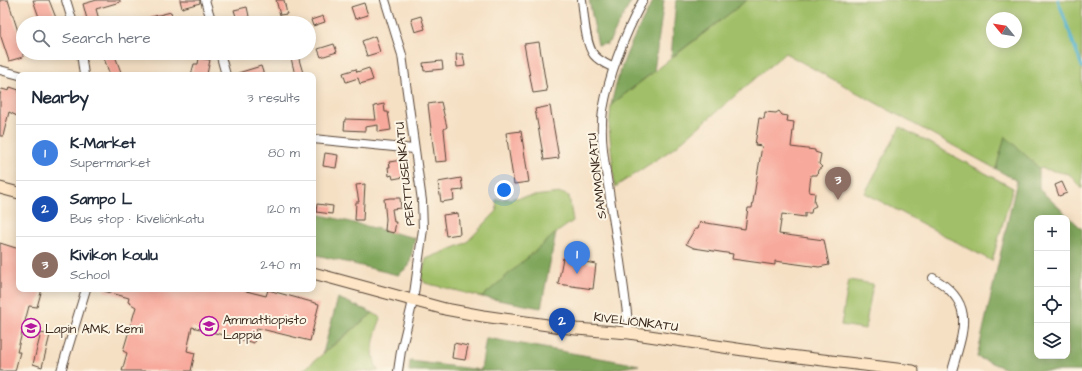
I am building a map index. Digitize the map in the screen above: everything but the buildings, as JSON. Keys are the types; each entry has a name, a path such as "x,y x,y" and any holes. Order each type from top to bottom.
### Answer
{"main road":[{"path":"0,188 16,192"},
{"name":"KIVELIÖNKATU","path":"316,274 445,309 540,324 629,333 757,352 913,371"}],"street":[{"path":"66,0 71,16"},
{"path":"206,0 210,16"},
{"name":"PERTTUSENKATU","path":"386,0 402,55 422,201 423,229 413,301 401,351 398,371"},
{"path":"582,0 588,44 593,54 599,60 612,67"},
{"name":"SAMMONKATU","path":"629,333 624,284 602,138 603,112 612,67 621,44 643,0"},
{"path":"82,60 84,72"},
{"path":"222,60 225,72"},
{"path":"0,70 16,74"},
{"path":"316,140 414,148"},
{"path":"933,278 949,288 960,302 963,312 964,324 961,341 952,371"},
{"path":"61,371 85,292"}],"green space":[{"path":"589,0 632,0 608,44 598,45"},
{"path":"654,0 664,0 654,71 611,105 623,63"},
{"path":"676,0 747,0 671,58"},
{"path":"747,0 1082,0 1082,189 1069,174 1039,168 1005,136 996,169 785,53 674,148 615,187 609,128 611,105"},
{"path":"900,127 1013,188 992,261 865,193"},
{"path":"1005,136 1039,168 1039,189 1067,215 1034,215 1034,359 1070,359 1070,218 1082,229 1082,371 1011,371 977,357 1017,181 996,169"},
{"path":"561,193 569,196 573,221 556,233 482,297 425,283 421,277 426,259 466,243 497,211 496,200"},
{"path":"316,214 415,238 409,266 398,275 316,255"},
{"path":"556,233 541,308 482,297"},
{"path":"849,280 873,284 865,329 841,325"},
{"path":"338,298 373,313 323,353"},
{"path":"373,313 381,318 376,331 373,350 375,364 378,371 302,371"},
{"path":"486,338 639,365 605,371 409,371 410,361 481,370"}],"waterway":[{"path":"1058,0 1082,67"}],"place":[{"name":"Kivikon koulu","path":"838,200"},
{"name":"K-Market","path":"577,274"},
{"name":"Ammattiopisto Lappia","path":"209,326"},
{"name":"Lapin AMK, Kemi","path":"31,328"},
{"name":"Sampo L","path":"562,341"}]}
